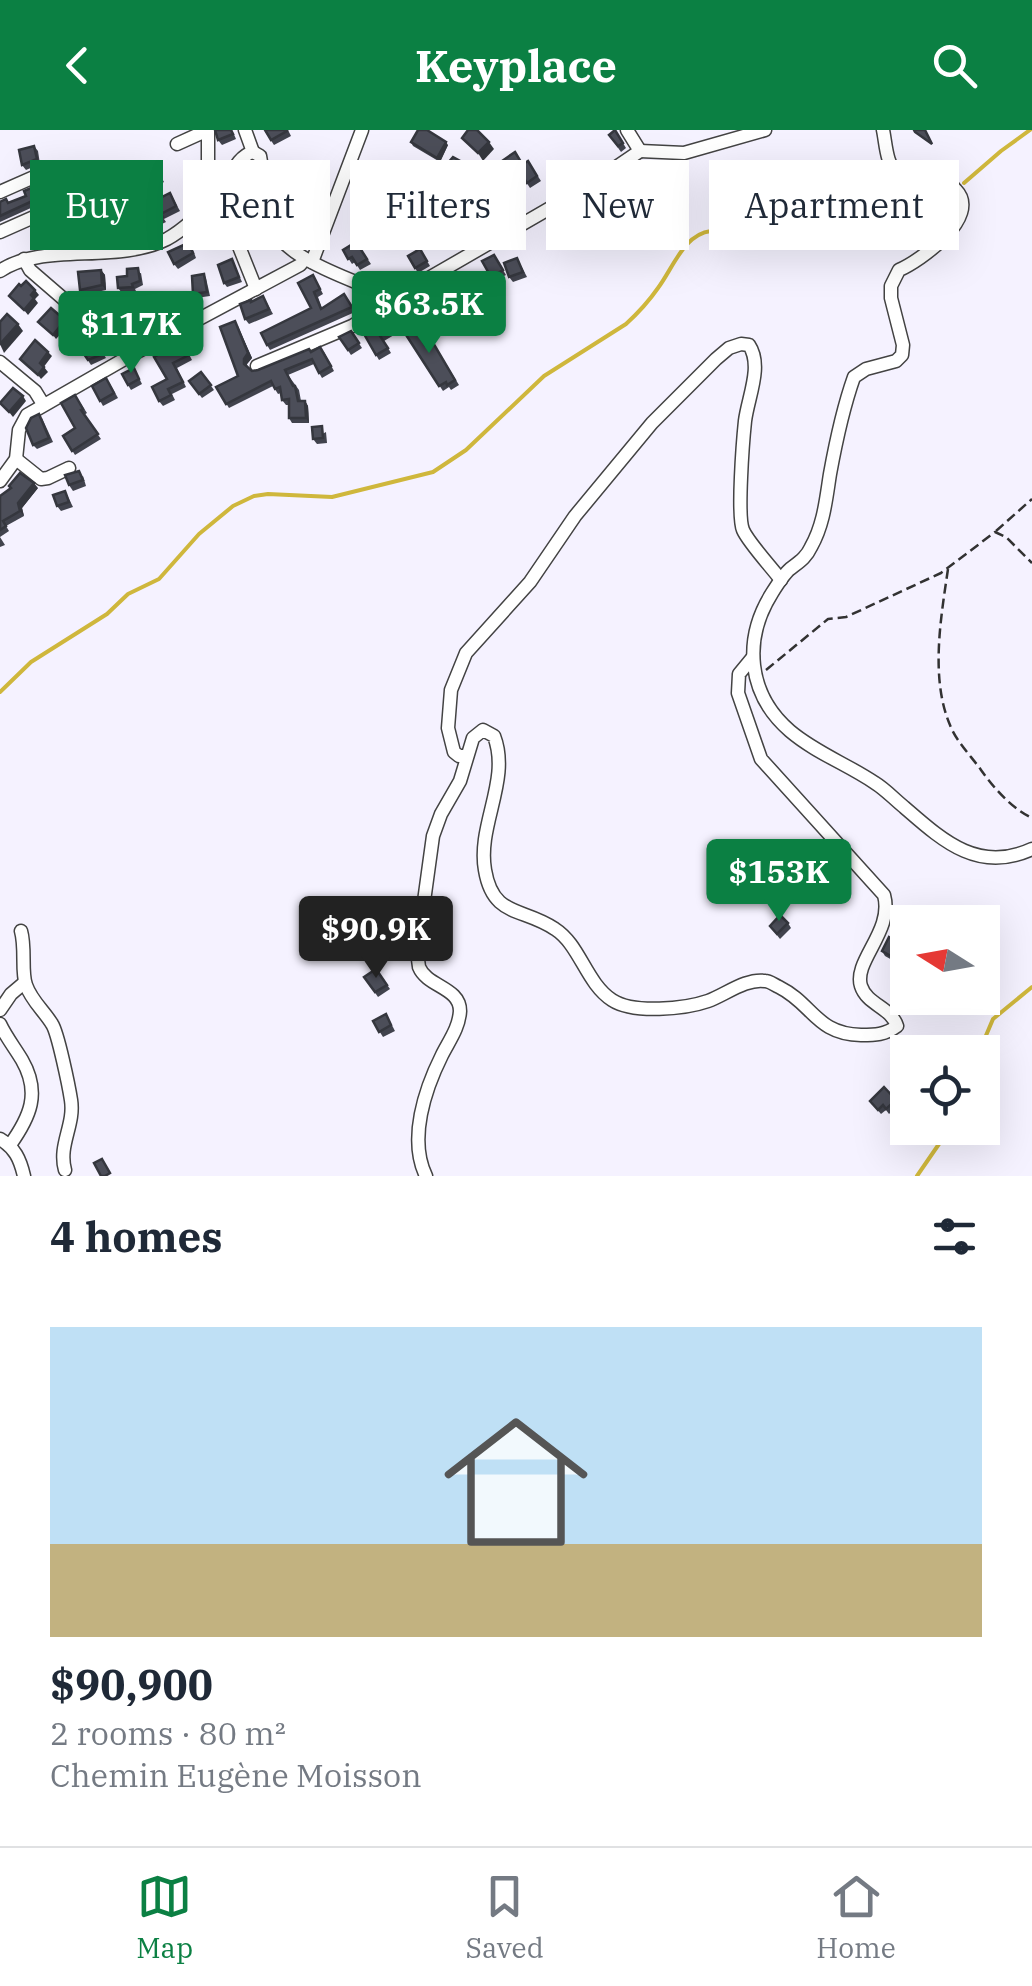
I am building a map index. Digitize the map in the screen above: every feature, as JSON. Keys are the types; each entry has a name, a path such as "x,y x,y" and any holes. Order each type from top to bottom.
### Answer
{"street":[{"path":"178,144 208,130 208,160"},
{"path":"245,130 252,152"},
{"path":"0,481 16,460 26,414 309,260 362,130"},
{"path":"627,130 640,151"},
{"path":"257,366 352,326 640,151 684,154 765,130"},
{"path":"883,130 894,172 918,183 945,181 963,198 962,210 944,238 914,264 898,270 891,298 904,345 902,354 896,361 866,369 854,377 835,448 824,515 812,546 772,593 754,638 753,658 761,694 787,729 879,785 942,839 983,858 1032,849"},
{"path":"240,160 252,152 260,156 269,226 285,245 309,260 382,292 403,293"},
{"path":"0,192 30,179"},
{"path":"0,232 30,219"},
{"path":"0,271 24,259 150,246 183,229"},
{"path":"240,250 256,289"},
{"path":"24,259 30,270 128,357"},
{"path":"467,756 454,752 448,728 451,690 466,654 530,582 574,516 652,423 716,358 740,344 748,344 754,362 753,392 744,428 742,527 781,580"},
{"path":"0,362 35,391 43,404"},
{"path":"16,460 41,478 69,468"},
{"path":"426,1176 419,1150 426,1094 458,1025 460,1007 455,996 427,978 419,967 417,952 433,836 460,782 473,738 482,730 494,736 499,748 498,778 484,853 490,888 498,902 510,911 559,930 596,984 612,1000 628,1006 666,1009 706,1002 764,980 789,992 818,1020 843,1034 888,1033 897,1026 894,1017 870,1000 861,988 860,976 885,920 884,896 762,759 738,693 739,674 753,658"},
{"path":"21,931 25,944 24,983 54,1028 71,1099 71,1121 62,1149 65,1170"},
{"path":"0,1010 24,983"},
{"path":"0,1024 24,1063 32,1091 28,1118 5,1142 18,1156 24,1176"}],"path":[{"path":"761,694 761,675 828,619 863,610 948,568 1032,499"},
{"path":"995,532 1006,536 1032,563"},
{"path":"948,568 939,633 941,696 950,727 985,776 1018,811 1032,818"}],"building":[{"path":"215,130 231,130 233,134 218,140"},
{"path":"265,130 287,130 287,131 271,140"},
{"path":"418,130 427,130 446,142 437,158 411,142"},
{"path":"468,130 477,130 489,142 478,153 462,138"},
{"path":"615,130 623,143 618,146 609,135"},
{"path":"925,130 932,144 915,132"},
{"path":"34,146 37,159 22,165 19,150"},
{"path":"515,152 520,160 503,160"},
{"path":"526,162 537,176 527,183 526,182"},
{"path":"30,188 30,202 0,216 0,202 26,196 24,191"},
{"path":"170,193 176,206 163,213 163,196"},
{"path":"183,245 183,250 193,253 174,264 168,252"},
{"path":"350,246 350,250 361,250 367,259 357,265 343,250"},
{"path":"421,250 427,261 415,268 408,256"},
{"path":"494,255 503,270 491,277 482,261"},
{"path":"517,258 523,272 509,277 504,263"},
{"path":"232,259 239,277 224,283 218,265"},
{"path":"138,268 140,281 133,287 118,288 117,277 127,276 127,269"},
{"path":"101,270 102,285 80,290 78,272"},
{"path":"204,274 207,292 193,294 192,276"},
{"path":"313,275 320,289 314,292 321,309 344,294 352,307 267,345 261,333 311,308 298,283"},
{"path":"463,279 471,292 462,298 454,285"},
{"path":"26,281 35,290 24,310 9,296"},
{"path":"428,292 434,303 411,317 404,307"},
{"path":"168,293 173,305 157,316 150,302"},
{"path":"263,296 269,309 245,319 240,304"},
{"path":"120,302 135,317 128,326 111,312"},
{"path":"51,308 65,320 53,335 38,322"},
{"path":"388,313 396,327 380,336 388,348 376,355 364,334"},
{"path":"7,314 18,324 0,344 0,322"},
{"path":"235,321 248,353 244,364 252,371 320,347 331,366 319,373 312,359 285,370 295,386 298,401 305,401 306,418 289,418 289,399 282,400 280,387 275,389 271,381 226,404 216,387 238,376 220,327"},
{"path":"410,321 425,345 432,341 455,380 439,386 401,327"},
{"path":"351,331 359,343 348,350 339,337"},
{"path":"180,337 189,355 173,363 183,382 168,389 171,395 159,401 152,387 167,379 154,357 174,346 172,342"},
{"path":"35,340 48,352 38,375 20,359"},
{"path":"96,342 103,354 88,360 82,351"},
{"path":"134,368 139,379 128,385 122,374"},
{"path":"201,372 211,385 199,394 189,381"},
{"path":"106,378 114,393 100,401 92,386"},
{"path":"13,388 23,396 9,412 0,403"},
{"path":"75,395 98,434 72,451 63,436 75,428 61,403"},
{"path":"39,414 49,438 33,445 26,428 31,418"},
{"path":"322,426 323,438 313,439 312,427"},
{"path":"79,471 83,480 69,485 65,475"},
{"path":"20,473 34,483 18,503 20,511 3,521 6,526 0,530 0,496 11,488"},
{"path":"65,491 69,502 57,506 53,495"},
{"path":"780,915 788,923 777,934 770,926"},
{"path":"889,937 890,938 890,955 882,951"},
{"path":"376,969 387,985 375,992 364,977"},
{"path":"386,1014 391,1025 379,1032 373,1021"},
{"path":"884,1087 890,1094 886,1109 883,1105 878,1110 870,1101"},
{"path":"102,1159 110,1173 105,1176 101,1176 94,1163"}],"waterway":[{"path":"964,183 1030,130"},
{"path":"0,692 31,662 107,614 128,594 159,579 199,534 233,506 268,494 332,497 433,472 466,450 544,376 626,324 655,293 686,245 709,231"},
{"path":"986,1035 993,1019 1032,987"},
{"path":"917,1176 938,1145"}]}
